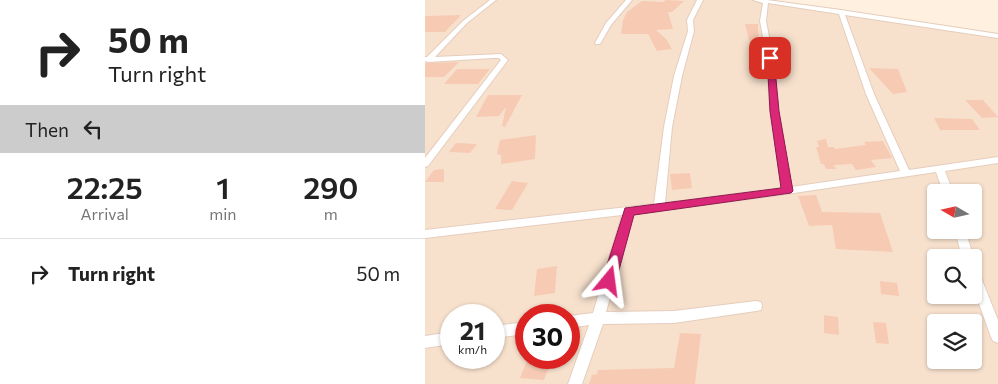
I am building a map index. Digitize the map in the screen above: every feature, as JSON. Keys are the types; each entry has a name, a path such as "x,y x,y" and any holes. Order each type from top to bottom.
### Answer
{"street":[{"path":"426,60 465,22 493,0"},
{"path":"598,43 607,24 629,0"},
{"path":"659,207 668,127 678,76 691,31 690,20 700,0"},
{"path":"757,0 998,36"},
{"path":"766,2 763,21 770,58 774,111 787,191"},
{"path":"841,12 851,49 868,94 905,174"},
{"path":"425,164 505,60 501,56 493,56 426,60"},
{"path":"425,234 787,191 998,160"},
{"path":"940,169 946,184"},
{"path":"575,384 598,318 629,211"},
{"path":"982,296 998,337"},
{"path":"580,320 598,318 674,316 756,306"},
{"path":"425,342 440,340"}],"shaded area":[{"path":"425,0 771,0 998,33 998,384 425,384"}],"building":[{"path":"666,0 684,1 672,12 668,12 673,29 656,30 666,39 672,49 657,51 648,34 621,34 623,20 627,12 642,1 663,2"},
{"path":"461,15 445,32 425,32 425,16"},
{"path":"745,24 758,24 759,61 755,62"},
{"path":"459,62 444,77 425,77 425,63"},
{"path":"869,68 898,69 907,92 893,94"},
{"path":"457,69 490,69 478,84 444,84"},
{"path":"488,95 522,95 505,127 502,126 506,107 499,116 476,117"},
{"path":"965,100 983,100 998,117 982,118"},
{"path":"934,118 972,119 980,130 940,130"},
{"path":"536,135 535,159 501,164 501,155 497,154 500,140"},
{"path":"826,139 828,147 834,147 835,149 866,145 864,142 883,141 892,158 871,160 876,167 856,170 852,164 834,165 836,169 826,169 824,164 821,164 816,147 819,147 817,141"},
{"path":"456,143 477,144 470,153 449,152"},
{"path":"444,169 444,182 425,182 434,170"},
{"path":"690,173 692,188 672,190 670,174"},
{"path":"512,181 528,183 512,210 495,209"},
{"path":"816,195 822,212 880,213 893,252 836,249 832,225 809,226 798,196"},
{"path":"557,266 555,293 534,296 537,269"},
{"path":"880,281 897,283 899,296 881,294"},
{"path":"824,315 838,317 839,335 824,333"},
{"path":"873,322 886,323 889,344 876,343"},
{"path":"680,333 701,334 695,384 589,384 592,375 597,374 598,370 674,368"},
{"path":"524,369 548,369 544,380 520,378"}],"route":[{"path":"609,281 629,211 787,191 774,111 770,58"}]}
